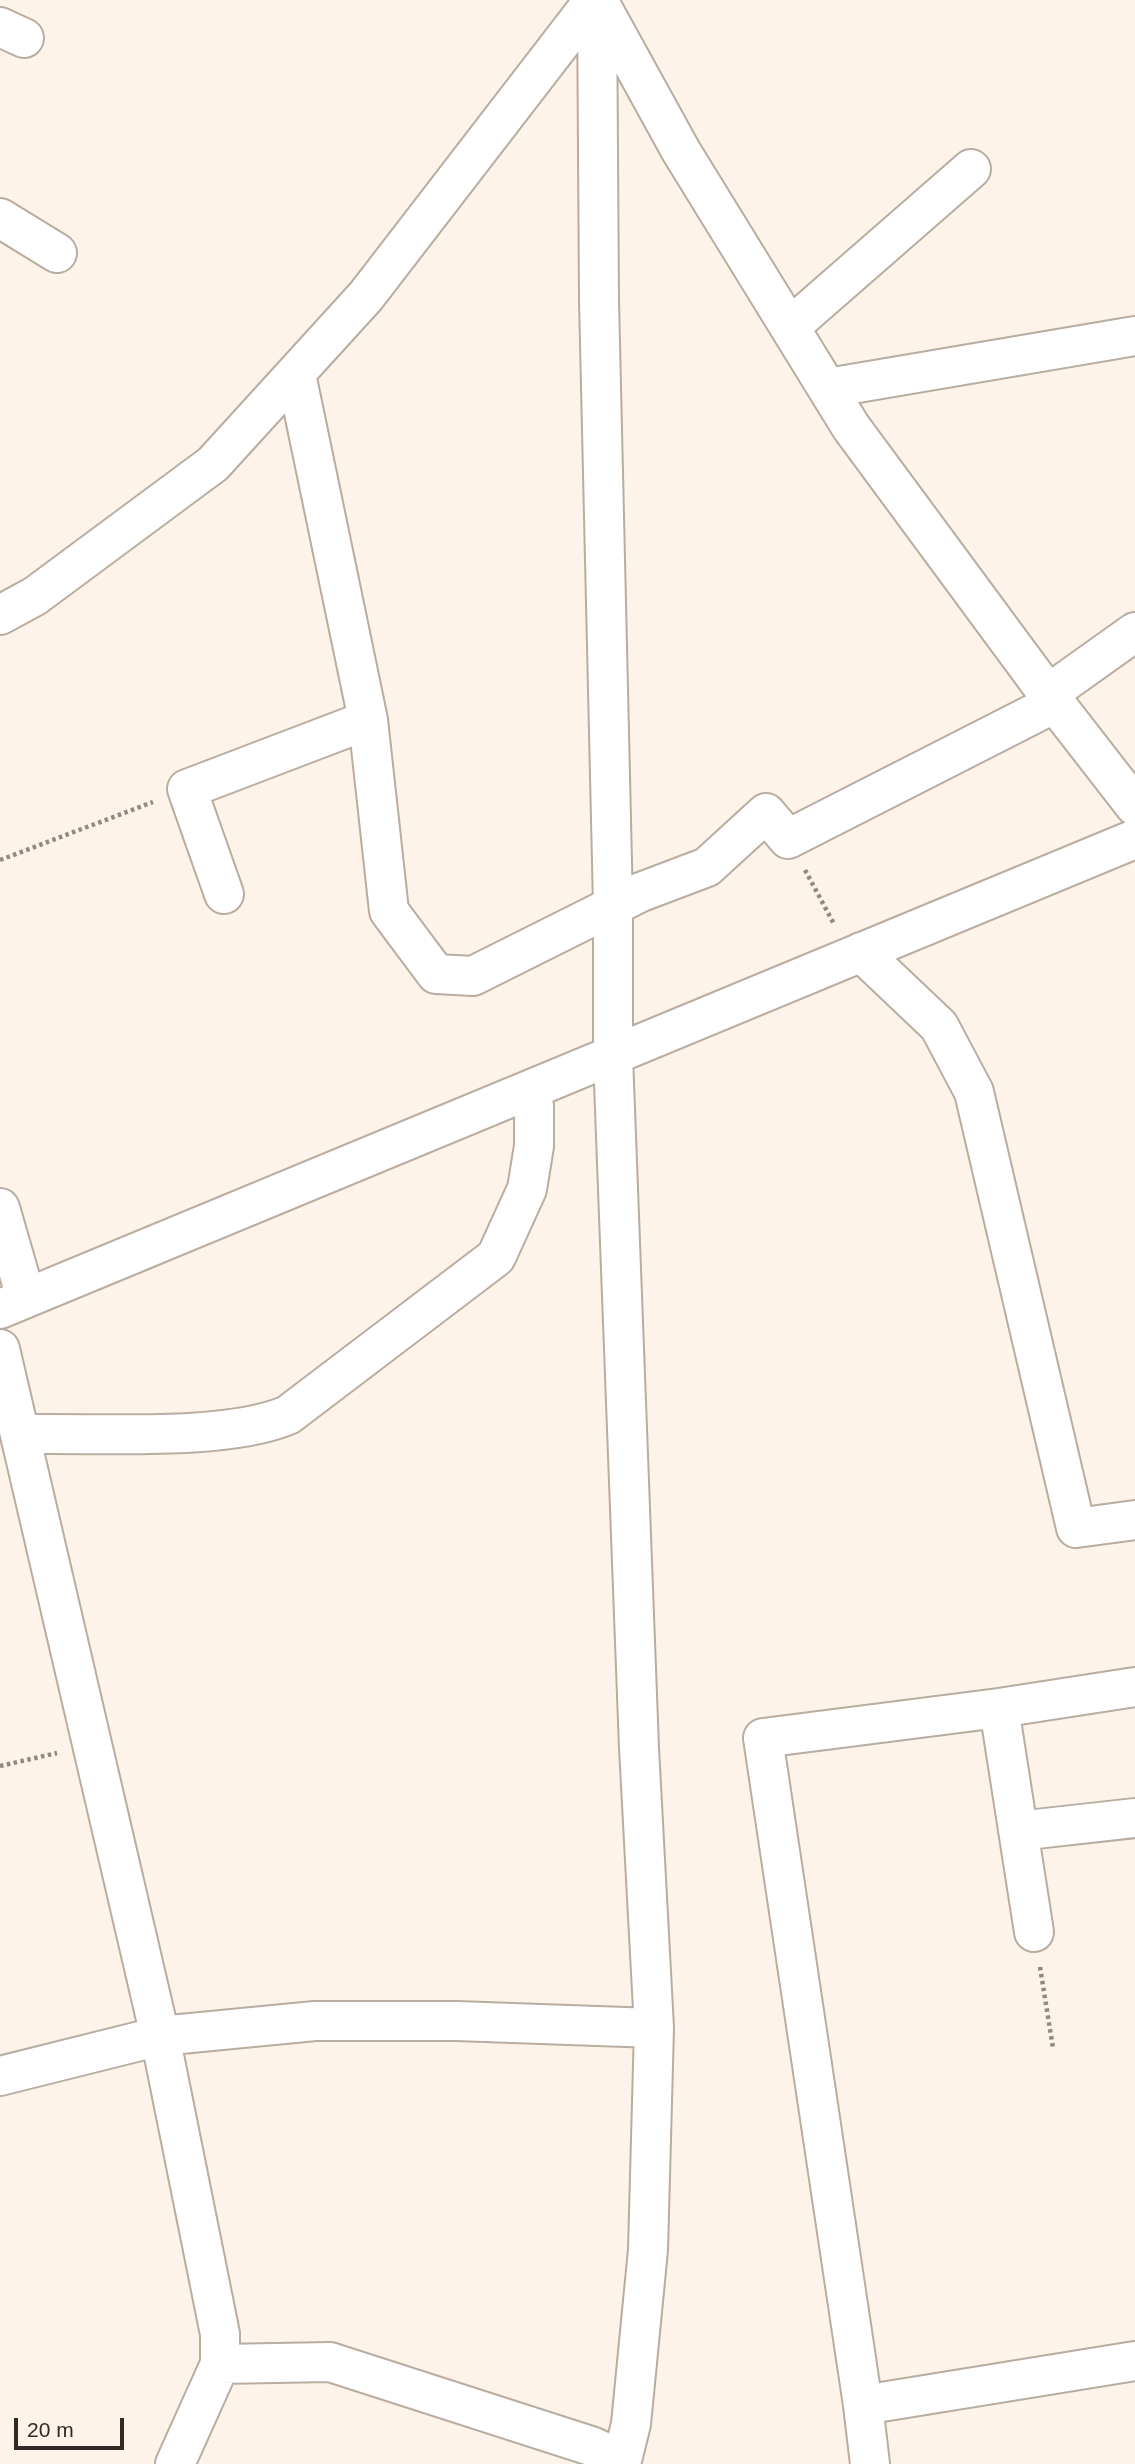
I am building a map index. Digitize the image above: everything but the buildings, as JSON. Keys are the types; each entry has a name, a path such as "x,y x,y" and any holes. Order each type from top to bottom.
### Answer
{"street":[{"path":"596,0 681,151 851,427 1052,699 1135,806"},
{"path":"0,615 35,596 213,464 366,296 596,0"},
{"path":"220,2364 330,2362 591,2446 621,2462 631,2424 648,2250 654,2028 639,1748 613,1056 614,905 599,300 596,0"},
{"path":"790,327 971,169"},
{"path":"0,218 57,253"},
{"path":"828,388 1135,336"},
{"path":"296,374 368,720 389,911 436,974 473,976 614,905 707,867 766,813 789,839 1052,699 1135,632"},
{"path":"224,894 187,789 368,720"},
{"path":"0,1208 13,1303 1135,839"},
{"path":"856,955 939,1026 974,1092 1076,1528 1135,1520"},
{"path":"21,1440 37,1434 191,1432 270,1423 288,1415 496,1258 527,1189 534,1146 534,1105 527,1092"},
{"path":"0,1349 160,2036 219,2334 220,2364 174,2464"},
{"path":"870,2464 764,1738 999,1709 1135,1687"},
{"path":"999,1709 1034,1932"},
{"path":"1018,1831 1135,1818"},
{"path":"0,2076 160,2036 316,2021 456,2021 654,2028"},
{"path":"863,2405 1135,2361"}],"path":[{"path":"0,860 187,789"},
{"path":"789,839 856,955"},
{"path":"0,1766 92,1745"},
{"path":"1034,1932 1053,2048"}]}
